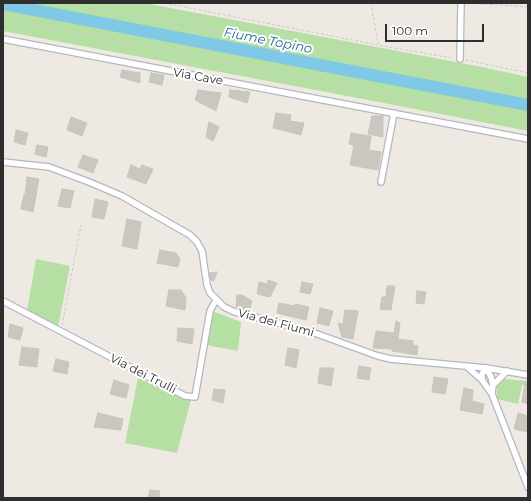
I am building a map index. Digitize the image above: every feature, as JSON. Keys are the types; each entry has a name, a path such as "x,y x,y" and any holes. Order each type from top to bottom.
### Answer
{"street":[{"path":"460,59 461,3"},
{"name":"Via Cave","path":"3,39 126,64 528,139"},
{"path":"381,182 394,113"},
{"name":"Via dei Fiumi","path":"3,162 49,167 82,179 122,196 190,235 202,250 207,285 210,293 224,307 235,312 309,331 378,356 410,361 486,368 528,375"},
{"name":"Via dei Trulli","path":"3,301 185,396 195,397 210,311 216,300"},
{"path":"466,366 482,380 492,394 528,487"},
{"path":"482,380 482,374 486,368 493,385 492,394"},
{"path":"493,385 507,371"}],"path":[{"path":"60,3 384,62 528,92"},
{"path":"164,3 528,73"},
{"path":"371,3 378,45"},
{"path":"470,3 528,7"},
{"path":"3,19 394,94 528,122"},
{"path":"61,332 81,225"}],"green space":[{"path":"3,3 144,3 528,77 528,131 3,31"},
{"path":"36,259 70,266 58,327 27,311"},
{"path":"212,311 241,322 238,351 206,345"},
{"path":"138,378 191,400 177,453 125,443"},
{"path":"504,379 528,381 528,385 522,385 518,404 497,399 497,384"}],"building":[{"path":"122,70 140,73 140,83 120,77"},
{"path":"151,73 164,75 162,85 149,82"},
{"path":"198,90 221,93 216,111 195,100"},
{"path":"230,90 250,92 247,103 229,97"},
{"path":"276,113 291,115 290,121 304,123 301,135 273,128"},
{"path":"372,116 383,116 383,137 368,134"},
{"path":"71,117 87,123 82,136 67,130"},
{"path":"209,122 219,127 213,141 206,137"},
{"path":"16,130 28,133 25,145 14,142"},
{"path":"351,133 371,136 369,150 381,152 378,170 350,165 354,145 349,144"},
{"path":"37,145 48,147 46,157 35,154"},
{"path":"83,155 98,160 93,173 78,167"},
{"path":"131,165 140,169 142,165 153,169 146,184 127,177"},
{"path":"27,177 39,179 33,212 21,209 24,194 25,195"},
{"path":"62,189 74,191 70,208 58,206"},
{"path":"95,199 108,202 104,219 92,217"},
{"path":"127,219 141,222 137,249 122,246"},
{"path":"160,250 176,253 180,259 178,267 157,263"},
{"path":"217,272 214,281 211,280 209,273"},
{"path":"268,280 277,283 270,297 257,294 259,282 267,284"},
{"path":"302,282 313,284 310,294 300,292"},
{"path":"387,286 395,286 391,310 380,309 382,297 386,297"},
{"path":"169,290 181,290 186,298 185,310 166,306"},
{"path":"417,291 426,292 424,304 416,303"},
{"path":"237,295 242,295 252,301 249,311 236,307"},
{"path":"279,303 309,307 306,320 277,313"},
{"path":"320,308 333,311 329,326 317,323"},
{"path":"345,310 358,311 353,339 342,337 338,323 343,324"},
{"path":"396,321 400,323 398,339 413,341 413,345 418,346 417,355 392,351 392,349 373,348 376,331 394,333"},
{"path":"10,324 23,328 20,340 8,337"},
{"path":"178,328 194,329 192,344 177,341"},
{"path":"22,347 39,349 37,367 19,365"},
{"path":"288,348 299,350 296,368 285,365"},
{"path":"56,359 69,362 67,374 53,371"},
{"path":"359,366 371,368 369,380 357,378"},
{"path":"320,368 334,368 331,386 318,383"},
{"path":"434,377 448,379 445,394 432,392"},
{"path":"114,380 129,385 126,398 110,394"},
{"path":"525,382 528,382 528,404 522,402"},
{"path":"464,388 473,390 472,401 484,404 482,414 460,410"},
{"path":"214,389 225,390 223,403 212,400"},
{"path":"98,413 123,419 121,430 94,427"},
{"path":"518,413 528,416 527,432 514,429"},
{"path":"150,490 160,491 159,498 148,498"}],"waterway":[{"name":"Fiume Topino","path":"3,4 528,105"}]}
